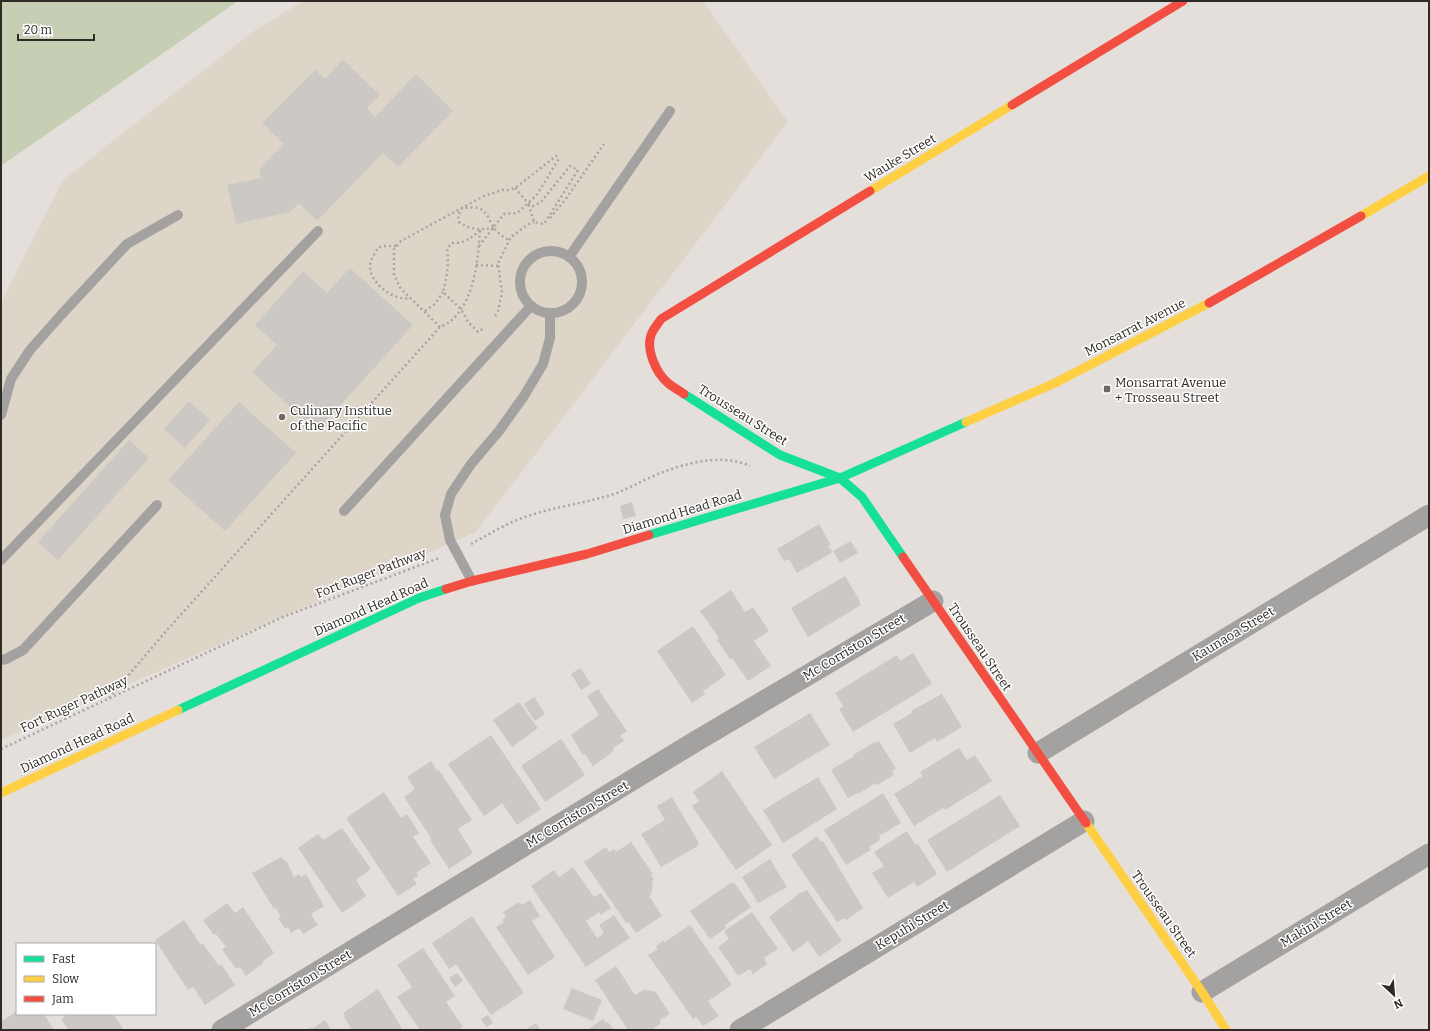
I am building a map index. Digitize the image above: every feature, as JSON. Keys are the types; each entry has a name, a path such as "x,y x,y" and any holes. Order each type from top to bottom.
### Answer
{"street":[{"name":"Wauke Street","path":"648,351 651,335 661,319 1174,3"},
{"name":"Monsarrat Avenue","path":"840,478 1056,382 1219,298 1429,176"},
{"name":"Trousseau Street","path":"648,351 667,383 780,455 840,478 862,497 1202,992 1226,1030"},
{"name":"Diamond Head Road","path":"1,793 419,598 472,581 586,554 840,478"},
{"name":"Kaunaoa Street","path":"1038,753 1429,515"},
{"name":"Mc Corriston Street","path":"222,1030 693,743 933,600"},
{"name":"Kepuhi Street","path":"740,1030 1084,821"},
{"name":"Makini Street","path":"1202,992 1429,854"}],"lane":[{"path":"569,257 670,111"},
{"path":"1,415 12,379 30,350 61,314 127,244 178,214"},
{"path":"1,560 318,231"},
{"path":"550,252 560,253 569,257 576,264 581,273 582,283 580,293 576,301 568,308 559,312 550,313 540,311 531,306 524,298 521,288 521,277 524,268 531,259 540,254 550,252"},
{"path":"344,511 531,306"},
{"path":"472,581 450,540 446,515 451,494 471,464 499,431 524,396 543,364 550,338 550,313"},
{"path":"1,660 23,650 157,505"}],"path":[{"path":"544,224 565,200 604,144"},
{"path":"440,327 401,290 394,275 394,249 396,246 484,196 502,190 510,190 515,188 556,156 560,157 536,196 517,213 504,214 478,247"},
{"path":"528,204 533,206 541,202 570,166 578,170 544,224"},
{"path":"515,188 528,204 534,222"},
{"path":"462,208 458,216 458,222 467,227 480,230 494,228"},
{"path":"462,208 478,208 484,211 488,215 494,228 502,236 509,240"},
{"path":"494,318 498,311 502,293 498,263 509,240 527,225 534,222 544,224"},
{"path":"108,700 167,630 440,327 451,322 461,309 469,293 476,265 480,230"},
{"path":"424,311 435,304 443,292 448,276 449,263 447,249 452,243 461,243 469,240 480,230"},
{"path":"396,246 383,246 378,248 370,265 373,276 387,292 399,299 410,298"},
{"path":"476,265 499,266"},
{"path":"443,292 461,309 468,322 478,332 490,325"},
{"name":"Fort Ruger Pathway","path":"1,749 283,617 456,552 501,527 527,516 616,493 657,474 677,467 715,460 733,461 753,468"}],"shaded area":[{"name":"Culinary Institue of the Pacific","path":"304,1 703,1 788,122 476,532 1,740 1,303 63,180 254,31"}],"green space":[{"path":"1,1 238,1 1,166"}],"building":[{"path":"343,60 380,95 367,108 375,117 416,74 453,111 398,167 383,153 317,221 299,203 290,212 236,224 227,185 261,178 259,169 284,144 262,123 315,70 325,79"},
{"path":"350,268 413,325 317,431 252,372 277,345 255,325 303,271 327,293"},
{"path":"189,401 210,420 185,448 164,429"},
{"path":"239,402 296,453 225,531 168,480"},
{"path":"129,440 149,458 58,560 38,542"},
{"path":"632,502 636,516 623,519 620,506"},
{"path":"819,524 831,545 828,546 833,552 797,573 789,559 784,561 777,549"},
{"path":"851,541 858,553 840,563 833,551"},
{"path":"845,576 861,605 808,637 791,608"},
{"path":"731,590 745,612 753,607 769,631 754,641 771,666 748,681 732,658 730,659 717,640 719,638 700,611"},
{"path":"693,626 726,675 703,691 705,694 692,703 657,651"},
{"path":"913,653 932,684 853,732 839,709 843,706 835,693 897,655 900,661"},
{"path":"580,668 591,684 581,690 571,674"},
{"path":"598,689 627,731 620,736 624,741 613,748 614,750 609,755 593,766 585,754 583,755 571,735 599,715 587,696"},
{"path":"942,694 962,727 937,742 935,738 910,753 893,724 912,713 911,711"},
{"path":"534,697 545,714 535,721 524,704"},
{"path":"519,702 538,728 512,747 493,720"},
{"path":"810,713 830,745 774,779 754,747"},
{"path":"491,735 541,809 517,825 502,803 484,816 448,764"},
{"path":"561,739 585,775 545,802 521,766"},
{"path":"879,741 896,769 892,771 894,775 877,785 876,783 848,798 831,770 854,756 853,755"},
{"path":"959,748 967,760 975,755 992,781 945,810 943,808 914,826 894,794 923,776 920,772"},
{"path":"431,761 437,771 439,770 472,820 458,829 473,853 449,869 404,797 415,789 407,777"},
{"path":"722,771 772,845 736,870 692,806 699,801 693,792"},
{"path":"818,777 837,809 783,843 763,810"},
{"path":"384,792 401,818 407,814 419,833 413,837 431,863 416,873 418,876 413,879 417,884 398,896 346,818"},
{"path":"883,793 901,823 879,836 880,840 869,847 871,850 846,865 824,830"},
{"path":"1000,795 1020,826 947,872 927,840"},
{"path":"672,797 699,843 697,845 698,846 661,867 641,834 665,820 657,806"},
{"path":"342,828 371,869 356,880 366,896 342,913 298,848 318,834 323,840"},
{"path":"907,831 916,845 918,844 937,874 917,887 914,882 888,898 872,873 884,866 874,852"},
{"path":"817,836 821,842 823,841 863,908 846,920 844,918 837,922 791,855"},
{"path":"631,842 653,874 651,875 654,879 652,880 651,895 649,896 662,916 636,933 628,922 627,924 584,862 606,847 609,852 614,849 616,852"},
{"path":"281,857 287,862 294,877 299,874 301,877 306,874 324,906 311,914 318,925 303,934 299,928 291,933 288,927 285,929 278,918 281,917 276,908 274,909 252,873"},
{"path":"770,859 787,887 758,903 742,877"},
{"path":"573,867 594,897 601,893 611,908 601,915 599,912 586,921 597,938 604,933 599,925 614,915 630,938 586,967 531,886 554,870 559,877"},
{"path":"732,882 732,884 734,882 751,907 725,925 726,928 710,939 690,911"},
{"path":"807,890 842,941 819,957 808,941 793,952 769,917 800,893"},
{"path":"530,900 540,916 532,921 555,957 528,975 496,927 504,922 502,920 506,917 503,912 519,902 522,905"},
{"path":"227,903 235,913 243,907 274,953 246,976 240,967 236,969 222,949 226,947 216,934 214,935 203,920"},
{"path":"752,912 778,949 764,958 767,964 753,974 750,969 738,976 718,947 729,939 724,931"},
{"path":"472,916 524,993 491,1015 456,964 449,969 432,943"},
{"path":"184,920 201,945 203,944 219,966 221,964 235,985 205,1005 193,987 188,990 155,940"},
{"path":"690,925 732,985 708,1001 719,1016 703,1026 696,1017 693,1019 648,955 658,949 656,946 664,940 665,942"},
{"path":"423,948 455,996 446,1002 463,1027 458,1030 420,1030 397,997 412,987 397,965"},
{"path":"616,966 635,995 645,989 646,991 655,991 670,1014 660,1020 661,1023 654,1028 656,1030 628,1030 595,980"},
{"path":"457,973 463,981 455,987 449,978"},
{"path":"572,988 602,1000 593,1021 563,1009"},
{"path":"378,989 403,1030 352,1030 343,1013"},
{"path":"16,1012 16,1015 45,1015 54,1030 1,1030 1,1022"},
{"path":"67,1015 114,1015 124,1030 69,1030 61,1019"},
{"path":"488,1015 493,1023 486,1027 481,1019"},
{"path":"603,1019 606,1023 608,1022 614,1030 587,1030"},
{"path":"325,1020 331,1030 307,1030 311,1027 312,1029"},
{"path":"536,1023 540,1030 525,1030"}],"traffic: fast":[{"path":"684,394 780,455 840,478 862,497 903,557"},
{"path":"649,535 840,478 966,422"},
{"path":"178,710 419,598 446,589"}],"traffic: slow":[{"path":"870,191 1012,105"},
{"path":"1361,216 1429,176"},
{"path":"966,422 1055,383 1209,303"},
{"path":"1,793 178,710"},
{"path":"1086,823 1202,992 1226,1030"}],"traffic: jam":[{"path":"1012,105 1183,1"},
{"path":"684,394 664,379 653,361 650,347 651,335 661,319 870,191"},
{"path":"1209,303 1361,216"},
{"path":"446,589 472,581 587,554 649,535"},
{"path":"903,557 1086,823"}],"place":[{"name":"Monsarrat Avenue + Trosseau Street","path":"1107,389"},
{"name":"Culinary Institue of the Pacific","path":"282,417"}]}
